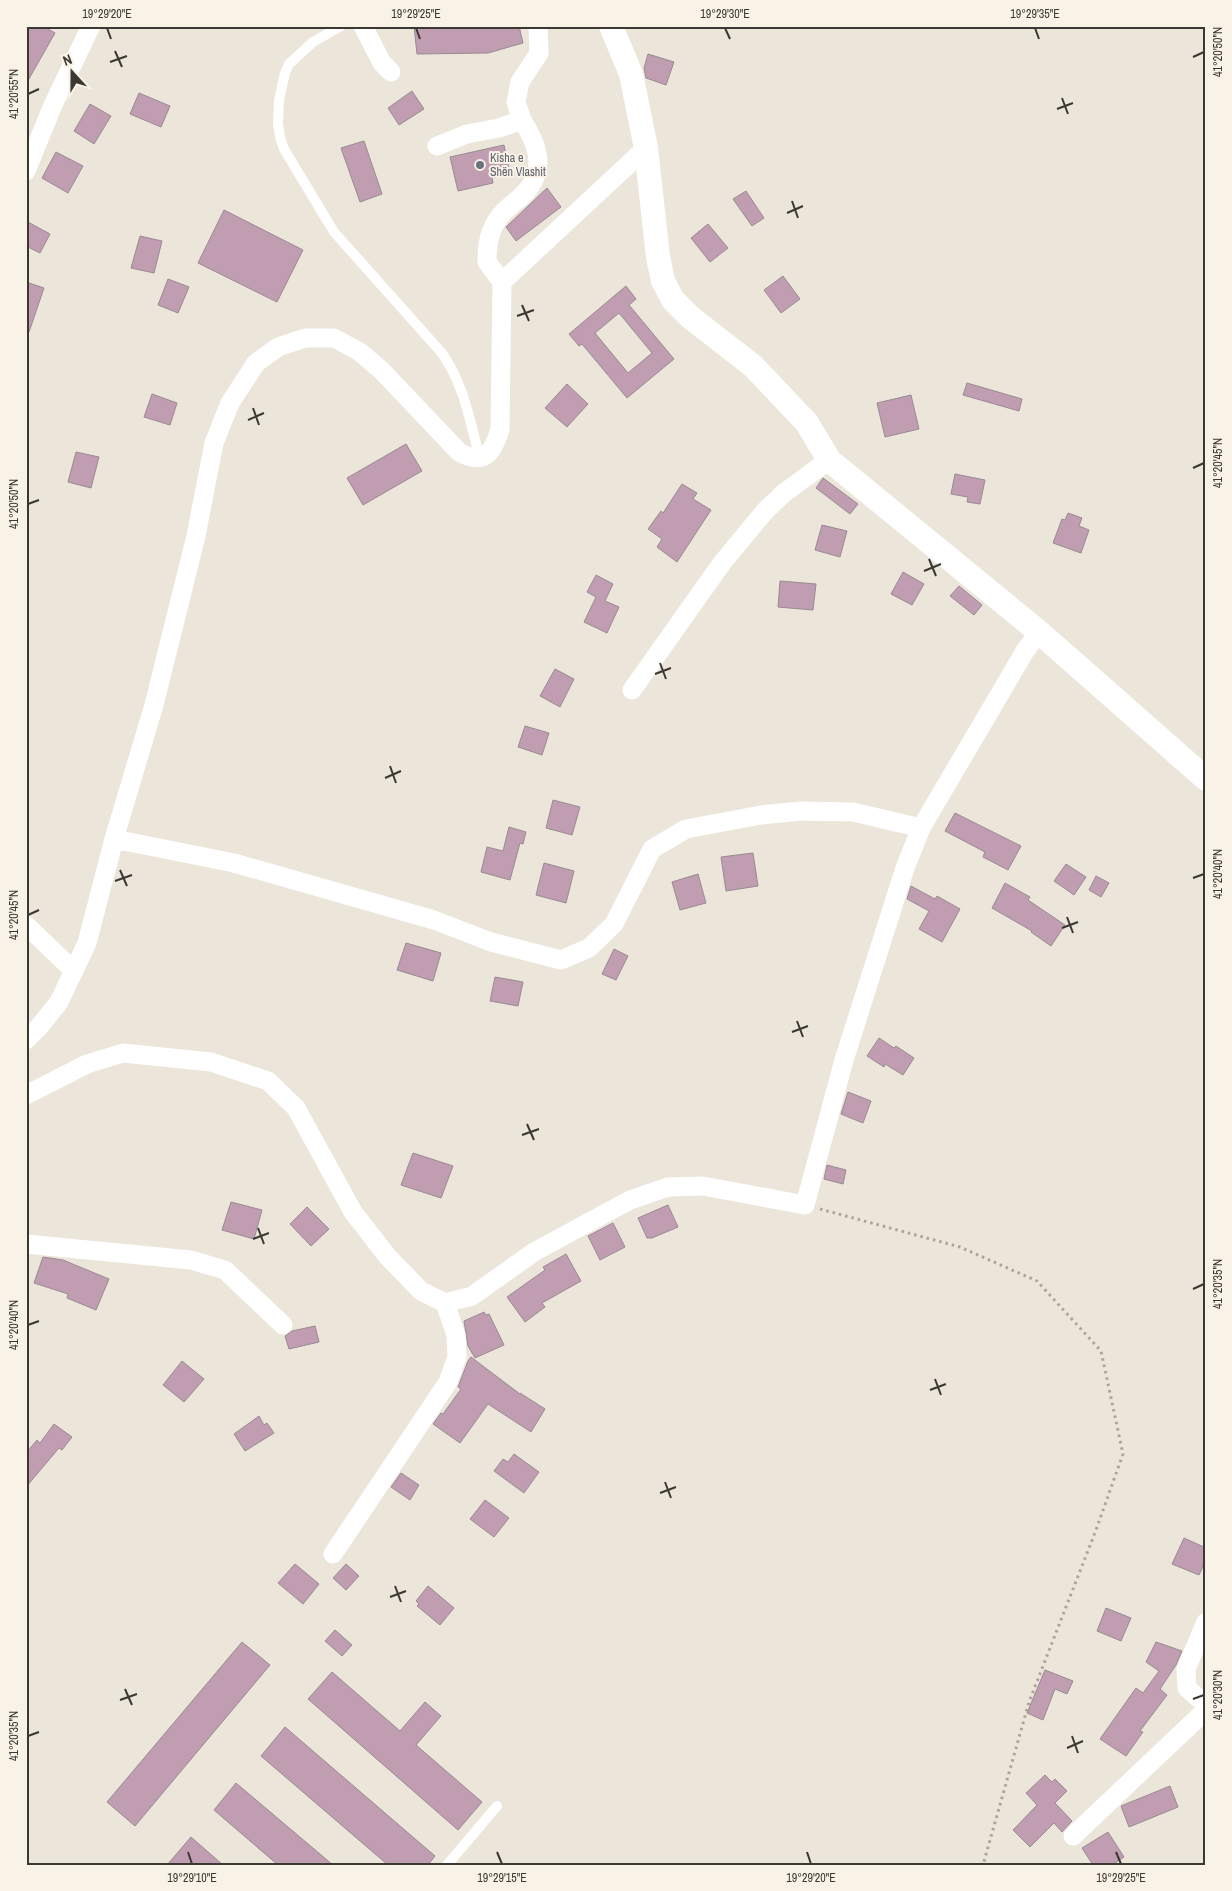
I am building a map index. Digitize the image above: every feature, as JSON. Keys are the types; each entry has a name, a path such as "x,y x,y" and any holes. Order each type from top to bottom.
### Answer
{"street":[{"path":"26,171 53,105 91,26"},
{"path":"363,26 382,63 392,72"},
{"path":"26,1040 59,1002 87,943 114,839 161,676 196,536 214,442 230,402 256,363 278,347 305,338 334,338 360,352 382,371 459,452 469,458 480,459 495,446 500,429 502,282 487,262 487,241 500,216 529,188 538,167 534,140 522,120 516,102 520,82 539,53 538,26"},
{"path":"611,26 631,74 646,148 662,281 673,300 690,317 753,366 807,423 830,460 1039,632 1203,772"},
{"path":"437,146 467,134 499,128 522,120"},
{"path":"502,282 646,148"},
{"path":"632,690 722,563 766,511 784,493 830,460"},
{"path":"26,1095 88,1064 123,1054 211,1062 268,1082 296,1108 353,1212 388,1257 421,1291 444,1303 472,1296 542,1248 630,1200 668,1187 703,1186 805,1205 844,1060 905,868 921,828 1024,651 1039,632"},
{"path":"114,839 234,863 434,920 491,942 561,960 589,948 614,924 652,849 686,829 761,815 801,811 853,812 921,828"},
{"path":"26,925 74,971"},
{"path":"26,1244 191,1260 225,1270 283,1325"},
{"path":"334,1554 448,1382 457,1357 456,1335 444,1303"},
{"path":"1206,1622 1186,1669 1187,1688 1206,1704"},
{"path":"1073,1836 1206,1710"}],"lane":[{"path":"341,26 313,42 289,64 279,100 278,124 284,149 334,232 441,352 452,367 458,381 480,459"},
{"path":"447,1865 498,1806"}],"path":[{"path":"805,1205 960,1247 1037,1281 1101,1351 1123,1454 1096,1530 1029,1702 983,1865"}],"building":[{"path":"30,26 43,26 55,33 26,84 26,32"},
{"path":"414,26 519,26 523,43 488,53 417,54"},
{"path":"648,54 674,62 666,85 646,78 644,68"},
{"path":"412,91 424,109 399,125 388,108"},
{"path":"139,93 170,106 161,127 130,114"},
{"path":"90,104 111,116 94,144 74,131"},
{"path":"364,141 382,194 360,202 341,148"},
{"name":"Kisha e Shën Vlashit","path":"504,145 510,173 492,178 493,183 458,191 450,157"},
{"path":"56,152 83,166 68,193 42,178"},
{"path":"547,188 561,207 516,241 506,227"},
{"path":"746,191 764,218 752,226 733,199"},
{"path":"224,210 303,250 277,302 198,263"},
{"path":"26,221 50,234 40,253 26,246"},
{"path":"708,224 728,248 710,262 691,238"},
{"path":"140,236 162,241 154,273 131,268"},
{"path":"783,276 800,299 781,313 764,290"},
{"path":"168,279 189,287 178,313 158,305"},
{"path":"26,282 44,288 29,332 26,332"},
{"path":"626,286 636,299 629,305 674,359 627,398 582,344 579,346 569,334","holes":["619,313 652,353 628,373 595,333"]},
{"path":"967,383 1022,399 1019,411 963,395"},
{"path":"567,384 588,404 567,427 545,408"},
{"path":"152,394 177,403 170,425 144,417"},
{"path":"911,395 919,429 885,437 877,403"},
{"path":"406,444 422,471 363,505 347,478"},
{"path":"76,452 99,457 91,488 68,482"},
{"path":"955,474 985,480 980,504 967,502 968,497 951,494"},
{"path":"823,478 858,504 850,514 816,488"},
{"path":"682,484 697,493 693,499 711,510 677,562 657,547 662,539 648,529 661,511 663,513"},
{"path":"1068,513 1082,518 1079,526 1089,530 1081,553 1053,543 1062,519 1065,520"},
{"path":"822,525 847,531 840,557 815,550"},
{"path":"903,572 924,584 912,605 891,594"},
{"path":"596,575 613,584 605,601 619,607 607,633 584,622 596,597 587,592"},
{"path":"780,581 816,584 813,610 778,607"},
{"path":"959,586 982,605 974,615 950,596"},
{"path":"555,669 574,679 560,707 540,696"},
{"path":"525,726 549,733 542,755 518,747"},
{"path":"553,800 580,807 572,835 546,828"},
{"path":"955,813 1021,846 1008,870 983,857 985,852 945,831"},
{"path":"509,827 526,832 523,844 520,843 510,880 481,872 487,847 503,851"},
{"path":"753,853 758,886 726,891 721,857"},
{"path":"544,863 574,871 566,903 536,895"},
{"path":"1066,864 1086,877 1074,895 1054,881"},
{"path":"698,874 706,903 680,910 672,882"},
{"path":"1096,876 1109,883 1101,897 1089,890"},
{"path":"1005,883 1030,897 1028,900 1065,925 1051,946 1032,931 992,908"},
{"path":"911,886 935,899 937,896 960,909 942,942 919,929 929,911 907,899"},
{"path":"406,943 441,953 433,981 397,970"},
{"path":"614,949 628,956 616,980 602,974"},
{"path":"495,977 523,982 518,1006 490,1001"},
{"path":"879,1038 914,1058 903,1075 885,1064 884,1067 867,1056"},
{"path":"848,1092 871,1101 863,1123 841,1114"},
{"path":"413,1153 453,1166 441,1198 401,1185"},
{"path":"827,1165 846,1170 843,1184 824,1179"},
{"path":"231,1202 262,1210 254,1239 222,1230"},
{"path":"668,1205 678,1227 652,1238 647,1238 638,1218"},
{"path":"307,1207 329,1229 311,1246 290,1224"},
{"path":"613,1223 625,1247 600,1260 588,1236"},
{"path":"566,1254 581,1281 542,1303 545,1307 525,1322 507,1297 545,1270 543,1267"},
{"path":"43,1257 63,1260 109,1279 96,1310 67,1298 68,1294 34,1283"},
{"path":"484,1312 486,1315 489,1314 504,1345 475,1358 468,1346 464,1321"},
{"path":"315,1326 319,1342 289,1349 285,1336 292,1331"},
{"path":"471,1357 520,1394 545,1409 531,1432 488,1404 460,1443 433,1424 441,1413 443,1414 461,1389 458,1387"},
{"path":"182,1361 204,1379 184,1402 163,1385"},
{"path":"259,1416 264,1425 267,1423 274,1433 245,1451 234,1434"},
{"path":"54,1424 72,1437 62,1450 59,1448 26,1487 26,1453 37,1440 40,1443"},
{"path":"514,1454 539,1472 524,1493 494,1471 503,1459 508,1462"},
{"path":"401,1473 419,1485 410,1500 391,1487"},
{"path":"485,1500 509,1518 494,1537 470,1519"},
{"path":"1184,1538 1206,1548 1206,1560 1199,1575 1172,1564"},
{"path":"295,1564 319,1584 303,1604 278,1583"},
{"path":"346,1564 359,1576 346,1590 333,1578"},
{"path":"428,1586 454,1608 440,1625 417,1606 419,1604 416,1601"},
{"path":"1106,1608 1131,1618 1121,1641 1097,1631"},
{"path":"335,1630 352,1645 342,1656 325,1641"},
{"path":"242,1642 270,1665 135,1826 107,1802"},
{"path":"1156,1642 1182,1651 1176,1665 1160,1689 1167,1695 1140,1731 1143,1732 1126,1756 1100,1739 1136,1688 1143,1693 1159,1671 1146,1662"},
{"path":"1045,1670 1073,1681 1067,1694 1055,1689 1043,1720 1027,1713"},
{"path":"332,1672 400,1731 425,1702 441,1716 416,1745 482,1802 458,1830 308,1699"},
{"path":"285,1727 435,1856 428,1865 388,1865 261,1756"},
{"path":"1045,1775 1052,1782 1055,1779 1067,1791 1055,1803 1072,1821 1062,1832 1054,1823 1030,1847 1013,1830 1037,1805 1026,1793"},
{"path":"236,1783 333,1865 278,1865 214,1810"},
{"path":"1170,1786 1178,1807 1129,1827 1121,1806"},
{"path":"1108,1832 1124,1857 1112,1865 1093,1865 1082,1848"},
{"path":"191,1837 223,1865 167,1865"}],"place":[{"name":"Kisha e Shën Vlashit","path":"480,165"}]}
